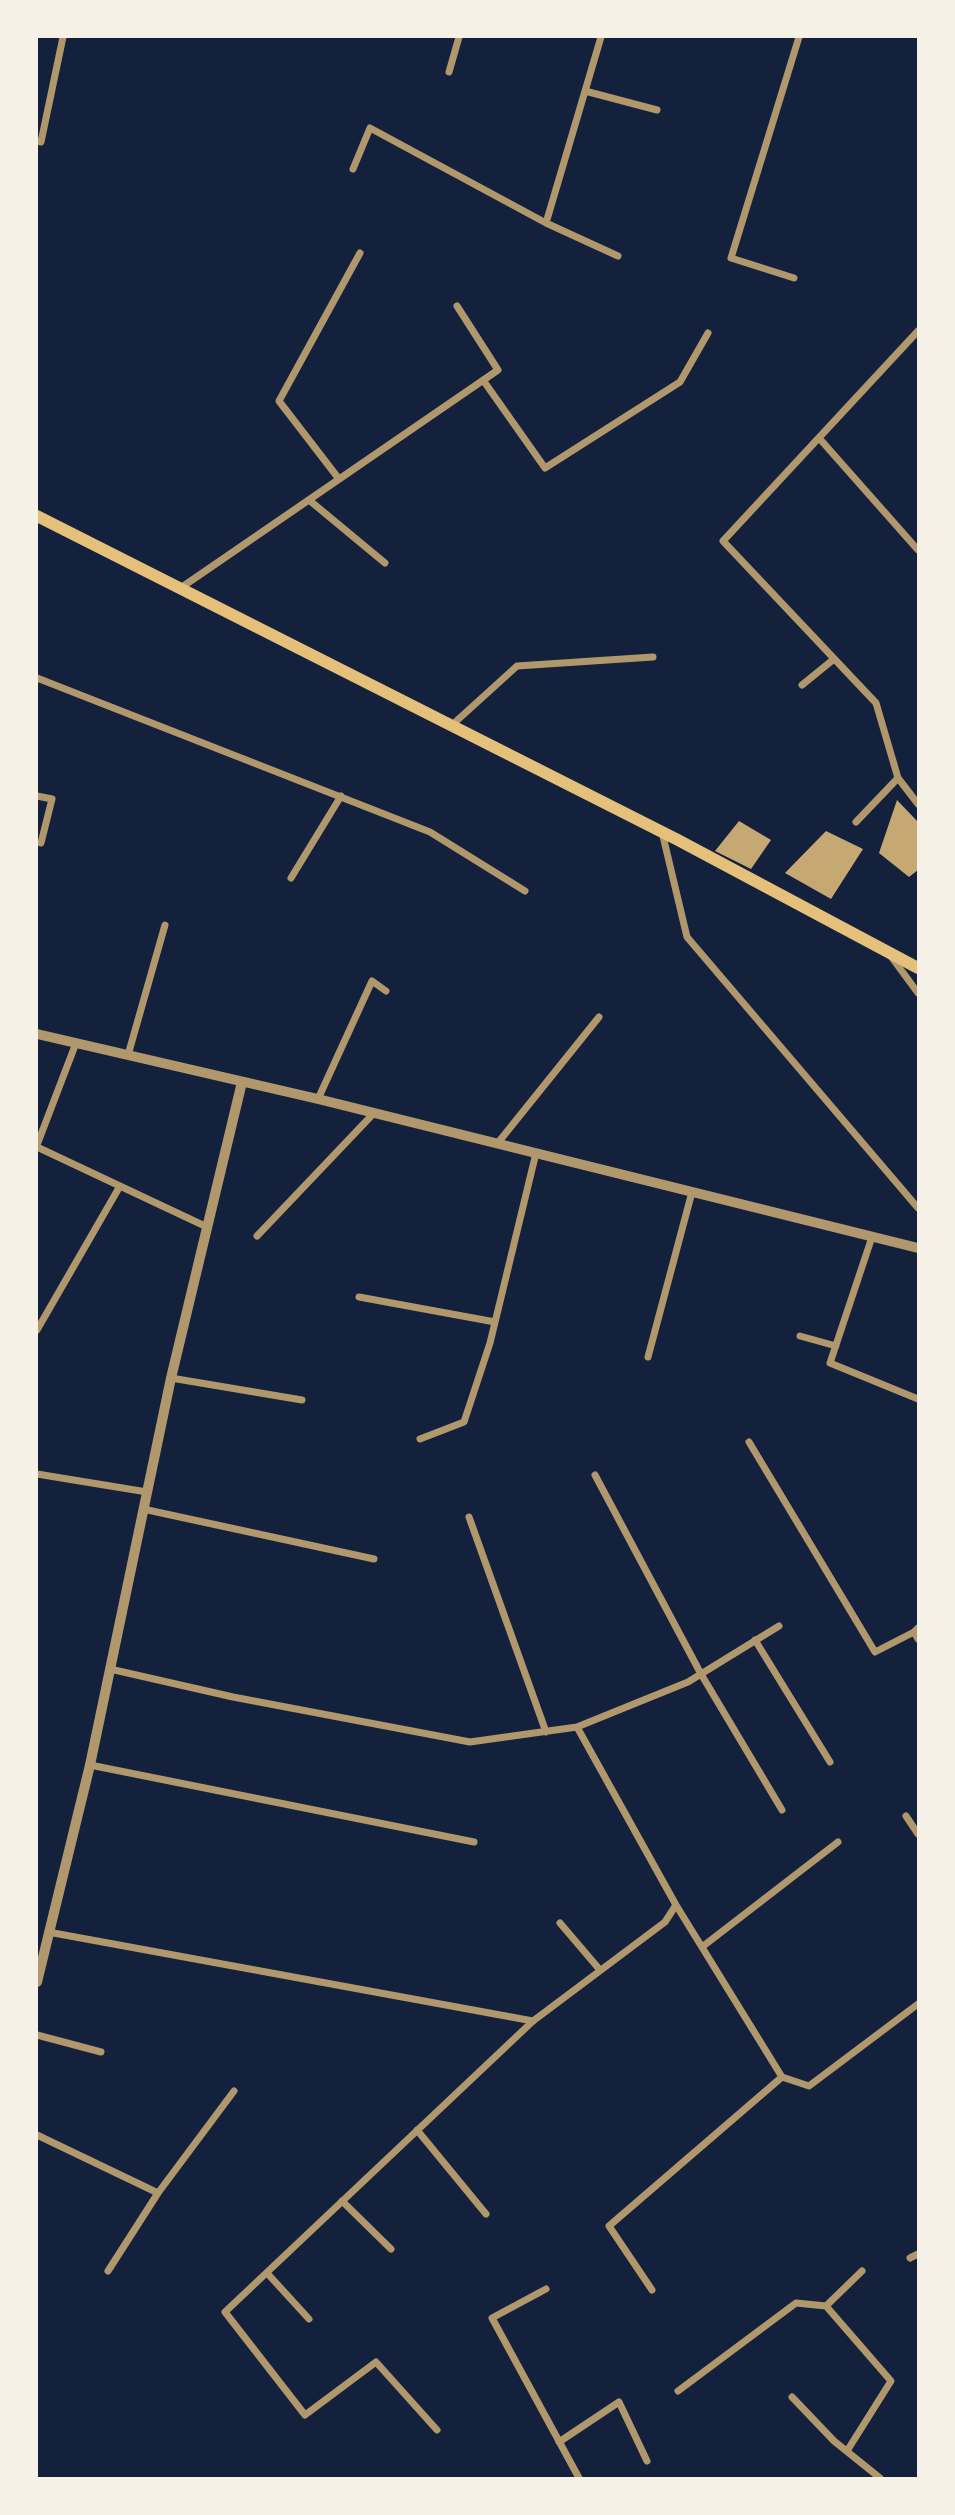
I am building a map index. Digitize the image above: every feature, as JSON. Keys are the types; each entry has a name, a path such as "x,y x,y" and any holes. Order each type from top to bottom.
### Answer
{"main road":[{"path":"37,516 662,832 918,968"}],"street":[{"path":"37,141 41,142 62,37"},
{"path":"449,72 459,37"},
{"path":"547,223 601,37"},
{"path":"794,278 731,258 799,37"},
{"path":"585,91 657,110"},
{"path":"352,169 370,128 547,223 618,256"},
{"path":"339,479 279,401 360,253"},
{"path":"182,587 498,370 457,306"},
{"path":"483,380 545,468 680,382 708,334"},
{"path":"917,334 723,541 876,703 898,778 918,804"},
{"path":"819,438 918,550"},
{"path":"309,500 385,563"},
{"path":"452,725 517,666 653,657"},
{"path":"802,685 834,659"},
{"path":"37,678 430,832 525,891"},
{"path":"856,821 898,778"},
{"path":"37,796 52,799 41,843"},
{"path":"291,878 341,796"},
{"path":"662,832 687,937 918,1208"},
{"path":"128,1055 165,925"},
{"path":"888,952 918,993"},
{"path":"318,1100 372,981 386,991"},
{"path":"497,1144 599,1017"},
{"path":"37,1034 374,1113 918,1248"},
{"path":"76,1043 37,1146 207,1227"},
{"path":"37,1982 47,1932 90,1765 171,1378 242,1082"},
{"path":"257,1236 374,1113"},
{"path":"420,1439 464,1422 495,1322 536,1153"},
{"path":"37,1329 121,1186"},
{"path":"648,1357 692,1192"},
{"path":"872,1237 830,1363 918,1399"},
{"path":"359,1297 495,1322"},
{"path":"800,1336 836,1346"},
{"path":"171,1378 302,1400"},
{"path":"749,1442 875,1652 917,1633"},
{"path":"37,1474 147,1492"},
{"path":"595,1475 701,1674 782,1810"},
{"path":"144,1509 374,1559"},
{"path":"469,1517 546,1732"},
{"path":"110,1669 233,1697 470,1742 577,1727 688,1682 779,1626"},
{"path":"755,1640 830,1762"},
{"path":"577,1727 676,1905 782,2077 808,2086 918,2004"},
{"path":"90,1765 474,1842"},
{"path":"906,1816 918,1834"},
{"path":"702,1947 838,1842"},
{"path":"437,2430 376,2362 305,2415 225,2312 533,2021 664,1922 676,1905"},
{"path":"560,1923 600,1970"},
{"path":"47,1932 533,2021"},
{"path":"37,2035 101,2052"},
{"path":"652,2290 609,2226 782,2077"},
{"path":"108,2271 158,2193 234,2091"},
{"path":"417,2130 486,2214"},
{"path":"37,2135 158,2193"},
{"path":"342,2201 391,2249"},
{"path":"910,2258 918,2254"},
{"path":"826,2306 862,2272"},
{"path":"267,2273 309,2319"},
{"path":"546,2289 492,2318 579,2478"},
{"path":"678,2391 796,2303 826,2306 891,2381 847,2451"},
{"path":"792,2397 834,2441 880,2478"},
{"path":"559,2442 619,2402 648,2460"}],"building":[{"path":"897,800 918,822 918,870 909,877 879,853"},
{"path":"739,821 771,840 751,869 715,851"},
{"path":"826,831 863,849 831,899 785,873"}]}
